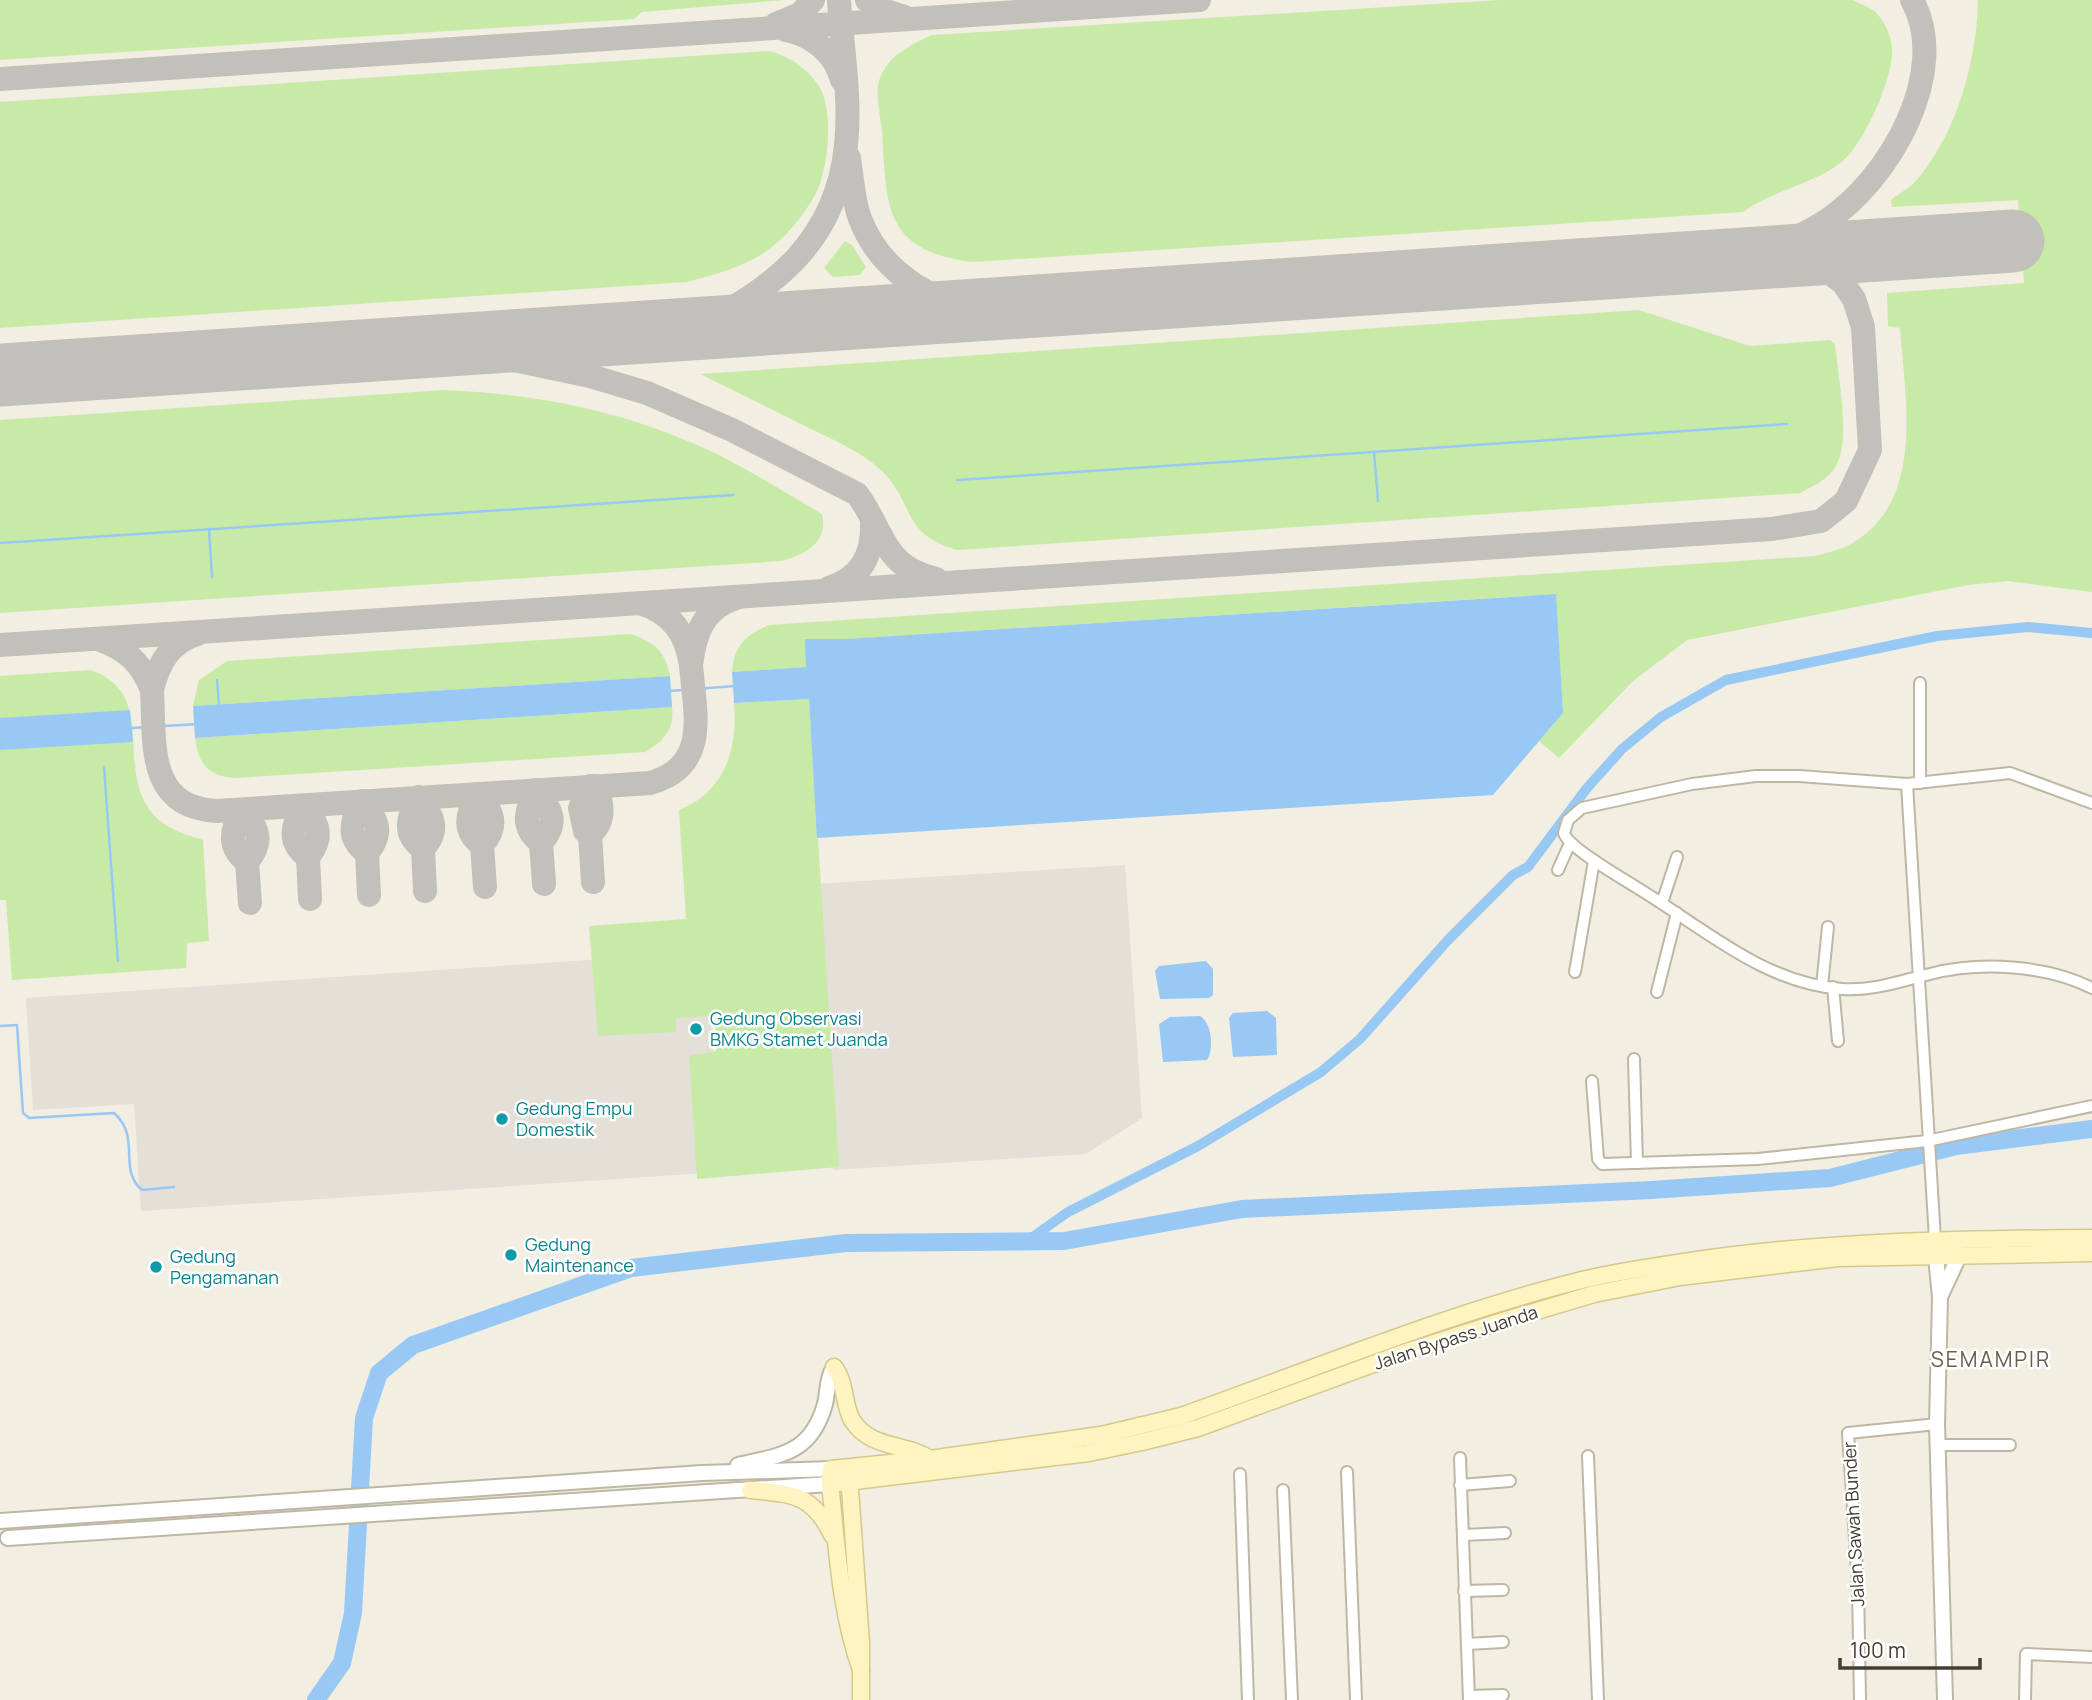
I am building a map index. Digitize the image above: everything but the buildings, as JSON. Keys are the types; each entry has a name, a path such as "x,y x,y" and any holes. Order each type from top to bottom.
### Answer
{"main road":[{"name":"Jalan Bypass Juanda","path":"840,1476 1089,1452 1142,1442 1198,1428 1406,1352 1493,1324 1594,1294 1701,1267 1746,1252 1867,1241 1935,1247 2092,1238"},
{"name":"Jalan Bypass Juanda","path":"1935,1247 1960,1254 2092,1253"},
{"name":"Jalan Bypass Juanda","path":"840,1476 930,1459 1101,1435 1181,1416 1374,1344 1583,1279 1701,1267"},
{"path":"834,1367 840,1377 849,1414 859,1429 881,1444 915,1450 930,1459"},
{"path":"840,1476 836,1544 852,1645 861,1670"},
{"path":"840,1476 862,1700"},
{"path":"750,1490 789,1495 811,1503 819,1511 836,1544"}],"street":[{"path":"1920,683 1920,783"},
{"path":"2092,803 2010,773 1907,784 1776,775 1692,785 1582,807 1571,816 1564,836 1594,861 1763,969 1827,987 1873,988 1957,970 2028,969 2092,988"},
{"path":"1907,784 1940,1297 1937,1445 1945,1700"},
{"path":"1558,870 1570,843"},
{"path":"1662,903 1677,857"},
{"path":"1575,972 1594,861"},
{"path":"1657,992 1677,913"},
{"path":"1828,927 1827,987 1838,1041"},
{"path":"1634,1059 1637,1163"},
{"path":"1592,1080 1599,1161 1637,1163 1758,1159 1928,1143 2092,1106"},
{"path":"1940,1297 1960,1254"},
{"path":"702,1473 780,1456 800,1446 822,1413 834,1367"},
{"name":"Jalan Sawah Bunder","path":"1860,1700 1858,1586 1848,1433 1937,1424"},
{"path":"1937,1445 2010,1445"},
{"path":"1588,1457 1598,1700"},
{"path":"1460,1458 1469,1698 1503,1695"},
{"path":"1347,1472 1356,1700"},
{"path":"0,1521 702,1473 840,1476"},
{"path":"1240,1474 1248,1700"},
{"path":"8,1538 750,1490 840,1476"},
{"path":"1461,1485 1510,1481"},
{"path":"1283,1490 1292,1700"},
{"path":"1464,1535 1505,1533"},
{"path":"1464,1591 1503,1590"},
{"path":"1467,1644 1503,1642"},
{"path":"2025,1700 2026,1654 2092,1657"}],"shaded area":[{"path":"1125,865 1142,1118 1086,1154 833,1170 814,884"},
{"path":"706,952 721,1172 141,1211 134,1104 33,1110 26,998"}],"green space":[{"path":"0,0 784,0 642,12 634,19 0,60"},
{"path":"1499,0 1852,0 1867,6 1882,20 1891,41 1891,62 1876,110 1860,140 1843,161 1832,169 1743,212 972,262 943,256 921,247 906,235 896,221 889,203 878,84 884,70 895,57 932,35"},
{"path":"1978,0 2092,0 2092,592 2008,581 1968,585 1687,640 1633,681 1559,758 1539,741 1563,713 1555,594 846,639 806,639 807,667 732,672 735,655 742,642 769,625 1816,556 1847,546 1872,528 1890,505 1900,478 1905,448 1907,417 1900,328 1888,326 1887,293 2024,283 2018,200 1892,207 1891,200 1920,176 1945,137 1955,115 1974,46"},
{"path":"769,51 798,64 820,88 828,125 824,170 816,193 785,235 760,255 724,271 687,282 0,328 0,102"},
{"path":"845,241 852,245 866,267 860,275 833,277 824,268"},
{"path":"1639,310 1750,346 1830,340 1835,344 1841,389 1843,440 1833,471 1800,493 957,550 926,536 917,527 892,483 865,458 837,441 700,374"},
{"path":"445,390 539,399 600,412 660,430 724,458 822,514 822,532 813,546 806,551 781,561 0,613 0,420"},
{"path":"631,634 646,640 662,654 670,676 193,706 199,680 227,661"},
{"path":"90,670 112,681 125,697 131,716 137,781 145,802 164,824 203,840 209,941 187,943 186,968 12,980 6,900 0,900 0,676"},
{"path":"809,699 839,1167 697,1179 689,1056 716,1051 715,1016 676,1018 676,1032 598,1036 589,926 686,919 679,810 708,792 725,767 734,737 734,703"},
{"path":"672,707 670,728 657,744 645,752 236,778 219,775 206,767 199,755 195,738"}],"water":[{"path":"1556,594 1563,713 1493,795 817,838 809,699 734,703 732,672 806,667 805,639 846,639"},
{"path":"670,676 672,707 195,738 193,706"},
{"path":"130,710 133,742 0,750 0,718"},
{"path":"1206,961 1213,969 1213,995 1209,998 1160,999 1155,971 1159,966"},
{"path":"1267,1011 1276,1018 1277,1055 1233,1057 1229,1018 1233,1013"},
{"path":"1200,1016 1207,1024 1211,1036 1211,1049 1207,1060 1163,1062 1159,1024 1170,1017"}],"waterway":[{"path":"957,480 1787,424"},
{"path":"1374,452 1378,501"},
{"path":"0,543 733,495"},
{"path":"209,529 212,577"},
{"path":"1027,1241 1068,1212 1198,1146 1321,1072 1360,1039 1448,940 1513,875 1528,867 1587,788 1622,749 1661,717 1726,680 1937,636 2028,627 2092,633"},
{"path":"217,680 219,705"},
{"path":"669,691 735,686"},
{"path":"131,728 198,724"},
{"path":"104,767 118,961"},
{"path":"0,1026 17,1025 23,1113 29,1118 114,1113 127,1133 131,1173 135,1182 142,1190 174,1187"},
{"path":"316,1700 342,1663 353,1613 364,1418 379,1373 413,1345 631,1268 846,1243 1064,1241 1242,1209 1651,1190 1830,1178 1956,1146 2092,1129"}],"taxiway":[{"path":"776,24 800,14 813,0"},
{"path":"694,328 751,297 775,278 797,258 830,208 840,178 847,127 847,91 839,0"},
{"path":"867,0 883,10 904,17"},
{"path":"0,79 1199,0"},
{"path":"1737,259 1783,243 1826,221 1849,203 1871,180 1891,152 1919,91 1924,59 1922,29 1912,0"},
{"path":"786,30 805,36 821,47 834,61 842,80"},
{"path":"849,158 859,216 868,235 892,267 907,280 942,299 981,309"},
{"path":"0,645 1772,529 1821,521 1846,501 1870,450 1863,327 1854,299 1843,283 1827,271 1807,262 1777,257"},
{"path":"443,345 590,376 647,393 732,430 857,494 894,556 918,573 936,579"},
{"path":"829,588 849,578 862,564 870,546 872,524"},
{"path":"640,603 661,612 676,626 685,643 691,665 698,633 708,615 725,602 736,598"},
{"path":"98,639 117,647 131,658 143,672 152,690 158,671 172,648 197,634"},
{"path":"152,690 155,751 166,785 177,798 194,807 217,811 650,783 669,775 682,764 690,751 696,719 691,665"},
{"path":"591,786 580,808 585,831 590,834 593,882"},
{"path":"590,834 599,824 602,812 595,786"},
{"path":"541,843 552,822 546,803 536,790 527,818 530,831 541,843 544,884"},
{"path":"482,845 491,831 492,819 487,806 477,794 468,822 471,834 482,845 485,887"},
{"path":"423,849 432,836 433,823 428,810 418,797 409,825 412,838 423,849 425,891"},
{"path":"367,853 376,839 377,826 362,801 352,829 356,841 367,853 369,895"},
{"path":"308,857 316,843 318,831 313,818 303,806 294,827 294,840 308,857 310,899"},
{"path":"247,862 256,848 257,835 256,829 242,810 235,824 233,838 236,850 247,862 250,903"}],"runway":[{"path":"0,375 2013,241"}],"place":[{"name":"Gedung Observasi BMKG Stamet Juanda","path":"696,1029"},
{"name":"Gedung Empu Domestik","path":"502,1119"},
{"name":"Gedung Maintenance","path":"511,1255"},
{"name":"Gedung Pengamanan","path":"156,1267"}],"district":[{"name":"SEMAMPIR","path":"1991,1360"}]}
